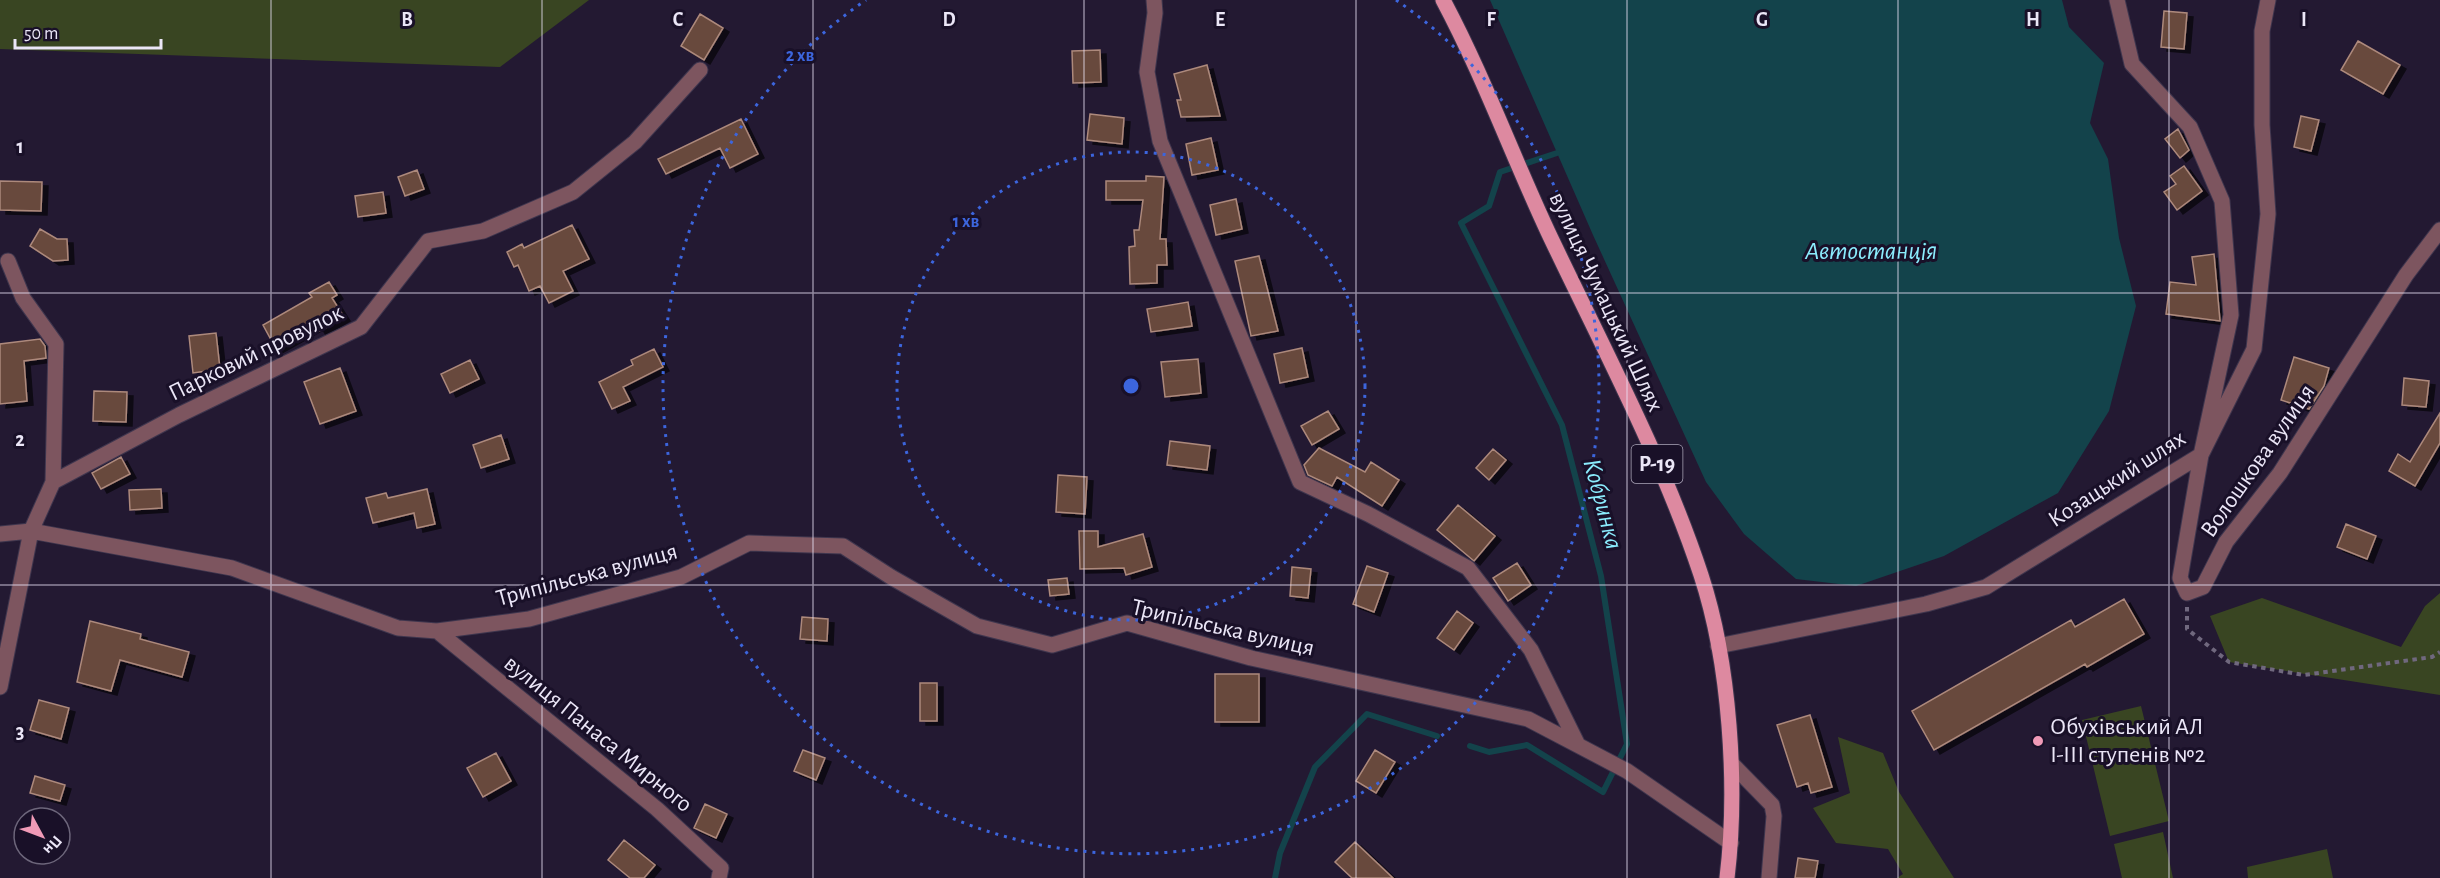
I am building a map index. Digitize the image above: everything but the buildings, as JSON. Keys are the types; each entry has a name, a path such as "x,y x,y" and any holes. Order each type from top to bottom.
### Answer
{"main road":[{"name":"вулиця Чумацький Шлях","path":"1443,0 1524,182 1656,462 1701,576 1718,645 1732,764 1731,843 1727,878"}],"street":[{"path":"1154,0 1155,13 1147,72 1160,141 1300,482 1368,514 1468,568 1531,650 1577,743"},
{"path":"2117,0 2132,64 2190,127 2222,201 2230,315 2201,455"},
{"name":"Козацький шлях","path":"1718,645 1926,604 1986,587 2201,455 2254,349 2268,213 2262,125 2262,30 2268,0"},
{"name":"Парковий провулок","path":"53,482 179,415 362,327 428,241 483,231 573,192 635,142 700,70"},
{"name":"Волошкова вулиця","path":"2201,455 2180,578 2187,593 2203,587 2226,542 2280,473 2406,275 2440,230"},
{"path":"0,687 31,531 53,482 56,344 23,298 8,261"},
{"name":"Трипільська вулиця","path":"0,534 31,531 232,568 398,628 437,632 529,619 681,577 749,543 843,546 891,577 977,626 1052,645 1127,623 1251,658 1528,719 1627,771 1731,843"},
{"name":"вулиця Панаса Мирного","path":"437,632 657,809 721,868 719,878"},
{"path":"1732,764 1772,805 1774,816 1770,878"}],"path":[{"path":"2187,593 2187,629 2229,662 2304,675 2432,657 2440,652"}],"shaded area":[{"path":"0,0 589,0 500,67 0,49"},
{"path":"2440,593 2440,695 2229,662 2210,616 2262,598 2401,647 2425,606"},
{"path":"2141,706 2169,821 2110,836 2082,720"},
{"path":"1838,737 1883,753 1899,792 1954,878 1897,878 1903,874 1888,849 1836,843 1813,808 1850,793"},
{"path":"2163,832 2173,878 2122,878 2114,844"},
{"path":"2327,849 2333,878 2248,878 2247,867"}],"water":[{"name":"Автостанція","path":"1490,0 2062,0 2069,27 2104,63 2090,123 2108,159 2119,238 2136,306 2109,411 2058,493 1944,556 1856,586 1796,579 1744,534 1706,482 1593,235"}],"waterway":[{"name":"Кобринка","path":"1470,746 1489,752 1527,745 1603,792 1627,744 1601,576 1562,425 1461,223 1489,206 1500,172 1557,153"},
{"name":"Кобринка","path":"1275,878 1280,853 1315,767 1367,714 1437,736"}],"place":[{"name":"Обухівський АЛ І-ІІІ ступенів №2","path":"2038,741"}]}
